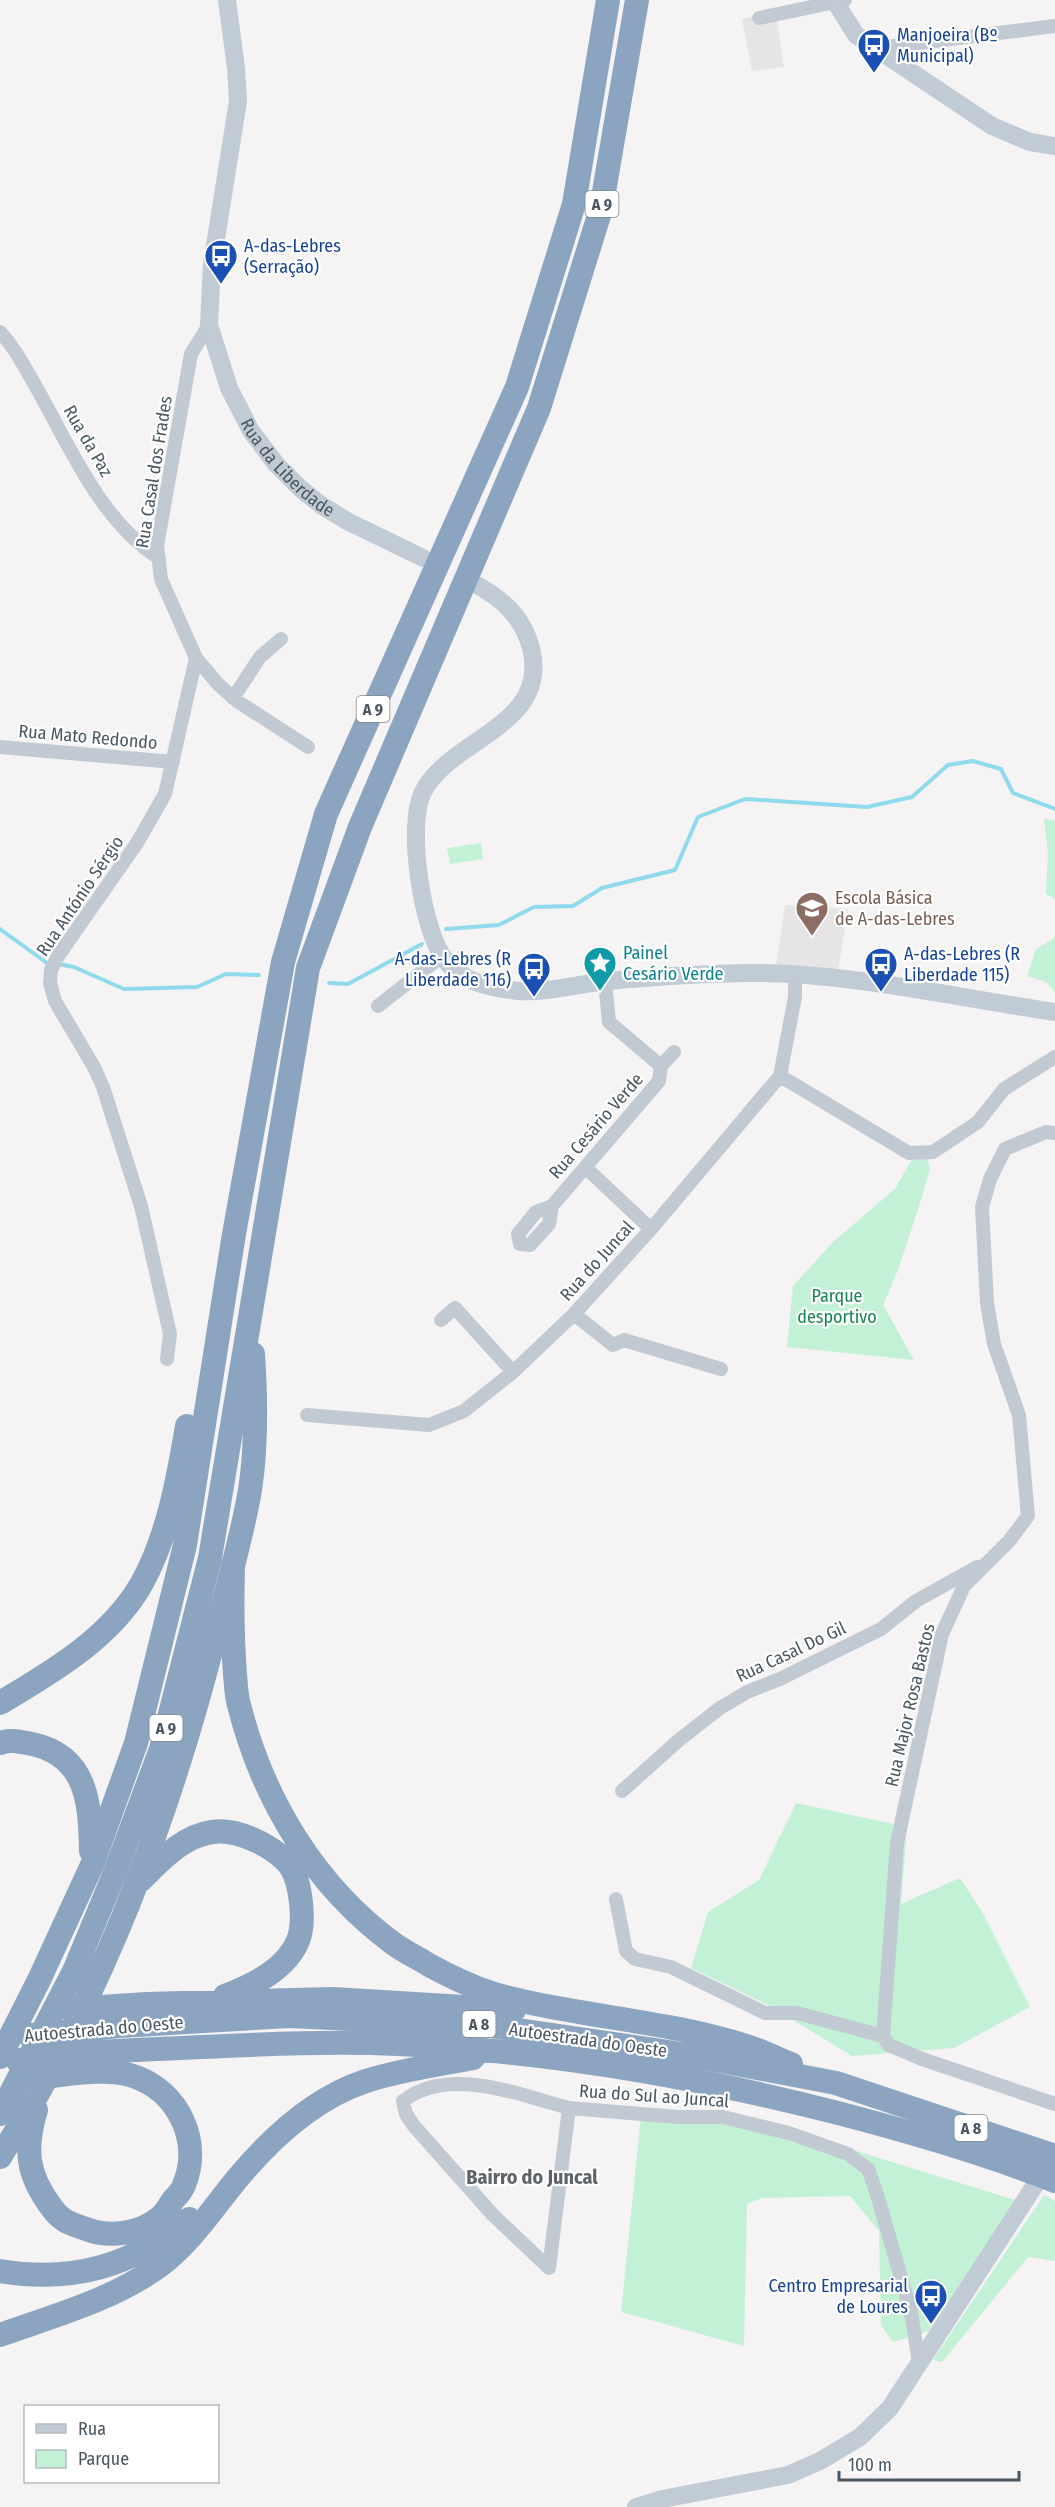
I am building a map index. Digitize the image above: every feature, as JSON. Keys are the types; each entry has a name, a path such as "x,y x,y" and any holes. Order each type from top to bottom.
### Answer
{"highway":[{"name":"A 9","path":"0,2056 39,1980 92,1865 136,1743 185,1545 234,1233 283,962 326,814 517,387 574,204 608,0"},
{"name":"A 9","path":"0,2114 74,1971 114,1875 161,1749 210,1558 308,968 360,827 539,408 601,209 637,0"},
{"path":"0,2157 43,2087 94,1984 137,1883 182,1756 233,1565 250,1489 256,1399 250,1316"},
{"path":"0,1703 47,1675 83,1649 118,1615 141,1585 152,1562 177,1490 195,1382 220,1330"},
{"path":"233,1565 232,1634 238,1704 253,1751 273,1798 292,1835 319,1874 359,1914 395,1945 450,1976 490,1992 750,2047 836,2083"},
{"path":"0,1743 10,1739 42,1746 66,1761 78,1776 84,1784 90,1810 92,1865"},
{"path":"137,1883 170,1851 188,1841 213,1832 246,1835 288,1863 300,1895 302,1917 299,1938 273,1972 252,1985 212,2002"},
{"path":"0,2017 124,2015 212,2002 333,1999 591,2015"},
{"name":"Autoestrada do Oeste","path":"0,2039 124,2015 289,2016 484,2025 689,2055 836,2083 1022,2156 1055,2181"},
{"name":"Autoestrada do Oeste","path":"0,2063 102,2061 300,2044 397,2044 505,2052 685,2077 910,2132 1022,2156 1055,2156"},
{"path":"0,2335 123,2288 159,2266 190,2237 239,2176 279,2133 321,2102 364,2081 505,2052"},
{"path":"0,2082 102,2061 135,2076 167,2096 182,2116 189,2137 190,2158 184,2186 160,2218 128,2232 100,2234 60,2219 36,2188 29,2161 31,2126 43,2087"},
{"path":"0,2271 27,2276 83,2272 113,2265 142,2252 170,2235 239,2176"}],"street":[{"path":"209,325 212,264 238,101 227,0"},
{"path":"759,18 838,0 856,35 879,48 992,126 1030,142 1055,146"},
{"path":"879,48 1055,26"},
{"name":"Rua Casal dos Frades","path":"209,325 191,354 157,546 161,579 196,658 218,684 233,698 308,747"},
{"name":"Rua da Liberdade","path":"209,325 229,388 251,431 276,464 321,506 399,548 423,558"},
{"name":"Rua da Paz","path":"0,332 11,344 21,361 75,460 121,527 143,548 159,558"},
{"path":"477,585 509,606 527,633 534,662 529,690 513,715 440,770 422,793 416,812 415,854 423,902 442,956 452,967 474,983 521,991 682,976 795,974 1055,1012"},
{"path":"233,698 260,657 281,639"},
{"name":"Rua António Sérgio","path":"167,1359 170,1334 141,1206 103,1087 94,1066 55,1000 50,983 51,970 57,956 137,843 165,794 196,658"},
{"name":"Rua Mato Redondo","path":"0,747 173,762"},
{"path":"378,1006 442,956"},
{"name":"Rua do Juncal","path":"307,1415 429,1425 464,1411 513,1372 574,1314 651,1229 780,1077 795,997 795,974"},
{"name":"Rua Cesário Verde","path":"604,982 609,1022 661,1066"},
{"name":"Rua Cesário Verde","path":"552,1206 659,1081 661,1066 674,1052"},
{"path":"780,1077 909,1153 933,1152 978,1122 1004,1089 1055,1057"},
{"name":"Rua Major Rosa Bastos","path":"883,2036 897,1843 942,1634 964,1586 1009,1541 1028,1516 1019,1415 994,1344 987,1303 982,1207 990,1179 1005,1149 1046,1132 1055,1133"},
{"path":"585,1167 651,1229"},
{"path":"441,1320 460,1304 513,1372"},
{"path":"574,1314 613,1345 624,1340 721,1369"},
{"name":"Rua Casal Do Gil","path":"622,1791 679,1740 720,1708 747,1692 881,1629 924,1596 987,1561"},
{"path":"616,1899 626,1951 635,1959 671,1967 765,2013 797,2013 883,2036 889,2045 922,2060 1055,2104"},
{"name":"Rua do Sul ao Juncal","path":"569,2108 549,2268 493,2216 414,2126 406,2114 403,2101 415,2092 447,2083 486,2086 569,2108 678,2117 723,2117 789,2133 848,2154 868,2169 876,2191 911,2312 919,2363"},
{"path":"636,2507 662,2499 788,2475 820,2461 860,2437 890,2408 1055,2156"}],"shaded area":[{"path":"752,17 753,23 777,20 784,67 752,71 742,19"},
{"name":"Escola Básica de A-das-Lebres","path":"785,905 848,909 838,971 811,966 776,966"}],"green space":[{"path":"1044,819 1055,820 1055,899 1046,894 1048,853"},
{"path":"481,843 483,859 450,864 447,848"},
{"path":"1055,935 1055,992 1046,982 1027,976 1036,949 1053,939"},
{"name":"Parque desportivo","path":"927,1158 930,1169 921,1200 898,1270 883,1305 914,1360 787,1347 793,1286 834,1241 895,1189 911,1161"},
{"path":"796,1803 907,1827 901,1904 960,1878 984,1915 1030,2007 954,2048 852,2056 770,2006 691,1968 708,1912 759,1880"},
{"path":"734,2113 1015,2200 929,2331 893,2342 881,2325 879,2231 850,2196 762,2198 747,2204 744,2346 621,2312 641,2116"},
{"path":"1044,2195 1055,2201 1055,2261 1028,2257 942,2362 933,2360"}],"waterway":[{"path":"446,929 499,925 534,907 573,906 602,888 675,870 698,817 745,799 867,807 912,797 948,765 973,761 1001,769 1013,793 1055,809"},
{"path":"0,929 47,963"},
{"path":"329,983 348,984 422,944"},
{"path":"58,964 74,967 124,989 197,987 226,974 259,975"}],"place":[{"name":"Manjoeira (Bº Municipal)","path":"874,74"},
{"name":"A-das-Lebres (Serração)","path":"221,285"},
{"name":"Escola Básica de A-das-Lebres","path":"812,937"},
{"name":"Painel Cesário Verde","path":"600,992"},
{"name":"A-das-Lebres (R Liberdade 115)","path":"881,993"},
{"name":"A-das-Lebres (R Liberdade 116)","path":"534,998"},
{"name":"Centro Empresarial de Loures","path":"931,2325"}],"district":[{"name":"Bairro do Juncal","path":"532,2177"}]}
